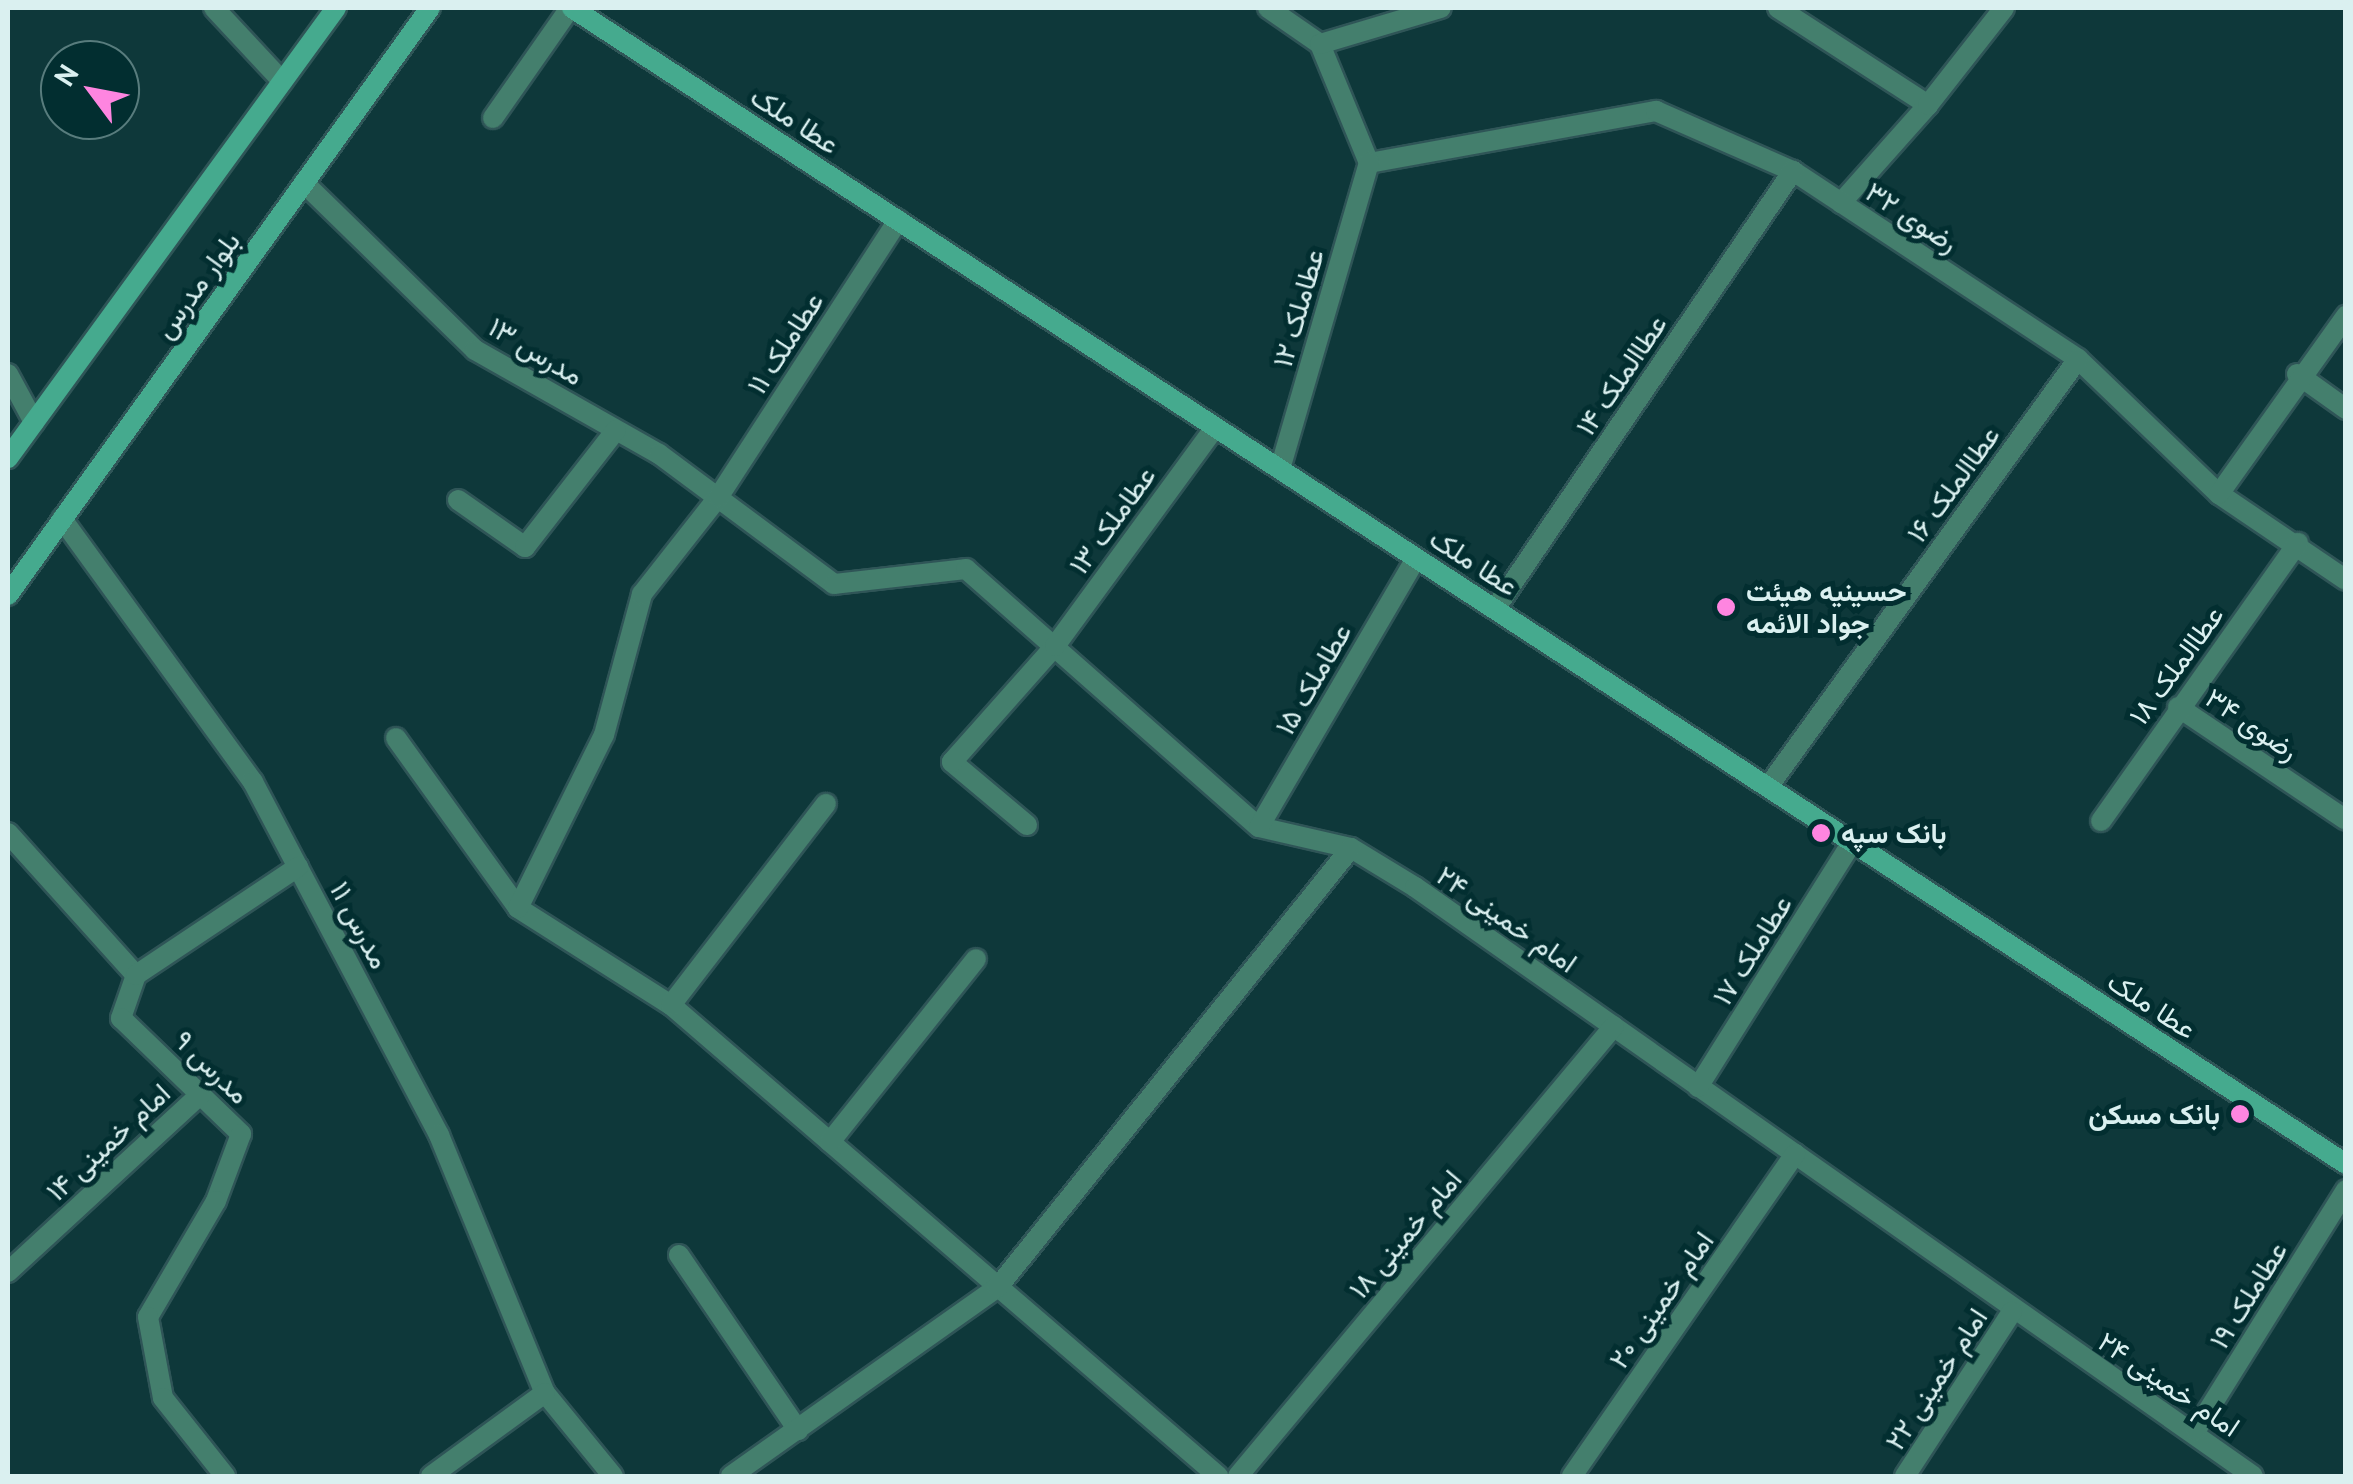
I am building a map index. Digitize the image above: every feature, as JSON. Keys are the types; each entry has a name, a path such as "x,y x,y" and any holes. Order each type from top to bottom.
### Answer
{"main road":[{"name":"بلوار مدرس","path":"8,458 336,8"},
{"name":"بلوار مدرس","path":"8,595 430,8"},
{"name":"عطا ملک","path":"571,8 2346,1164"}],"street":[{"path":"214,8 282,81"},
{"path":"493,118 571,8"},
{"path":"1268,8 1320,44 1369,163"},
{"path":"1320,44 1441,8"},
{"path":"1778,8 1928,104"},
{"path":"1841,204 2004,8"},
{"name":"رضوی ۳۲","path":"1369,163 1656,111 1793,171 2078,359 2219,494 2298,542 2346,580"},
{"name":"عطاملک ۱۲","path":"1280,468 1369,163"},
{"name":"عطاالملک ۱۴","path":"1495,609 1793,171"},
{"name":"مدرس ۱۳","path":"304,182 475,350 616,430 719,496"},
{"name":"عطاملک ۱۱","path":"518,908 604,735 642,594 719,496 898,220"},
{"path":"2219,494 2297,374 2346,316"},
{"name":"عطاالملک ۱۶","path":"1768,787 2078,359"},
{"path":"8,374 34,422"},
{"path":"2297,374 2346,409"},
{"name":"عطاملک ۱۳","path":"1027,824 952,762 1054,646 1214,426"},
{"path":"458,500 525,548 616,430"},
{"name":"امام خمینی ۲۴","path":"719,496 834,584 966,569 1258,827 1351,848 1614,1026 2012,1312 2196,1430 2253,1476"},
{"name":"مدرس ۱۱","path":"62,520 253,782 439,1134 545,1393 612,1476"},
{"name":"عطاالملک ۱۸","path":"2101,821 2298,542"},
{"name":"عطاملک ۱۵","path":"1258,827 1416,558"},
{"name":"رضوی ۳۴","path":"2178,707 2346,820"},
{"path":"396,738 518,908 671,1005 1218,1476"},
{"path":"671,1005 826,804"},
{"path":"8,833 136,975 298,867"},
{"name":"عطاملک ۱۷","path":"1698,1087 1852,842"},
{"path":"731,1476 998,1287 1351,848"},
{"path":"830,1142 976,959"},
{"name":"مدرس ۹","path":"136,975 121,1018 242,1134 216,1201 148,1317 163,1398 225,1476"},
{"name":"امام خمینی ۱۸","path":"1238,1476 1614,1026"},
{"name":"امام خمینی ۱۴","path":"8,1272 201,1094"},
{"name":"امام خمینی ۲۰","path":"1572,1476 1794,1154"},
{"name":"عطاملک ۱۹","path":"2196,1430 2346,1190"},
{"path":"678,1256 798,1430"},
{"name":"امام خمینی ۲۲","path":"1905,1476 2012,1312"},
{"path":"431,1476 545,1393"}],"place":[{"name":"حسینیه هیئت جواد الائمه","path":"1726,607"},
{"name":"بانک سپه","path":"1821,833"},
{"name":"بانک مسکن","path":"2240,1114"}]}
